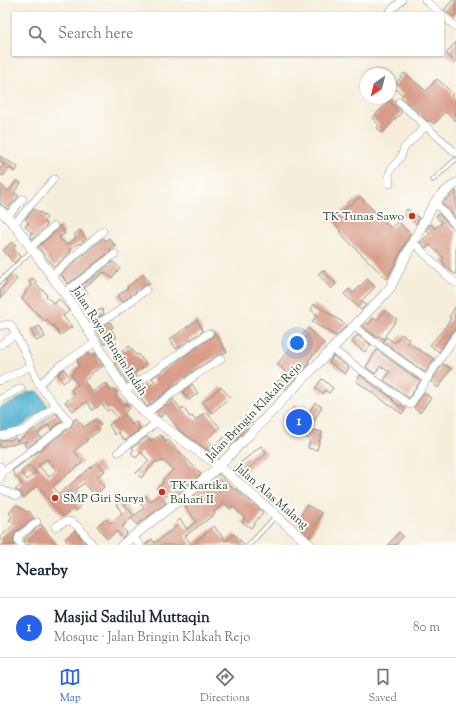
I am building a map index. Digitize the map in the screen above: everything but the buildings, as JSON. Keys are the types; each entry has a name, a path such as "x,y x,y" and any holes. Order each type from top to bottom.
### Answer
{"street":[{"path":"389,12 402,0"},
{"path":"425,0 439,12"},
{"path":"444,17 456,27"},
{"path":"399,102 456,153"},
{"path":"390,184 389,175 401,157 404,148 426,126"},
{"path":"14,224 54,179"},
{"name":"Jalan Bringin Klakah Rejo","path":"122,545 189,492 219,466 390,288 435,202 456,183"},
{"path":"3,215 23,199"},
{"path":"435,202 456,226"},
{"name":"Jalan Raya Bringin Indah","path":"3,215 14,224 64,293 88,329 125,391 146,414 156,422 219,466"},
{"path":"31,249 54,226"},
{"path":"51,276 103,231"},
{"path":"413,242 456,283"},
{"path":"64,293 115,254"},
{"path":"88,329 117,312 146,290"},
{"path":"0,326 10,324 39,385 68,419 68,423 1,473"},
{"path":"354,326 426,379"},
{"path":"125,391 209,333"},
{"path":"0,345 16,334"},
{"path":"332,349 409,405 456,335"},
{"path":"39,385 58,367 96,342"},
{"path":"146,414 196,375 221,359"},
{"path":"0,381 30,366"},
{"path":"0,399 22,388"},
{"path":"0,436 25,430 56,405"},
{"path":"118,452 146,432 156,422"},
{"name":"Jalan Alas Malang","path":"219,466 309,545"},
{"path":"0,489 17,496"},
{"path":"55,527 67,521 72,522 77,525 93,545"},
{"path":"21,545 18,541 19,536 37,522"},
{"path":"133,536 140,545"}],"lane":[{"path":"433,180 456,160"},
{"path":"0,281 31,249"},
{"path":"249,545 276,516"}],"water":[{"path":"38,391 47,405 45,409 11,434 0,431 0,407 12,403 28,392"}],"place":[{"name":"TK Tunas Sawo","path":"412,216"},
{"name":"Masjid Sadilul Muttaqin","path":"299,422"},
{"name":"TK Kartika Bahari II","path":"162,492"},
{"name":"SMP Giri Surya","path":"55,498"}]}
